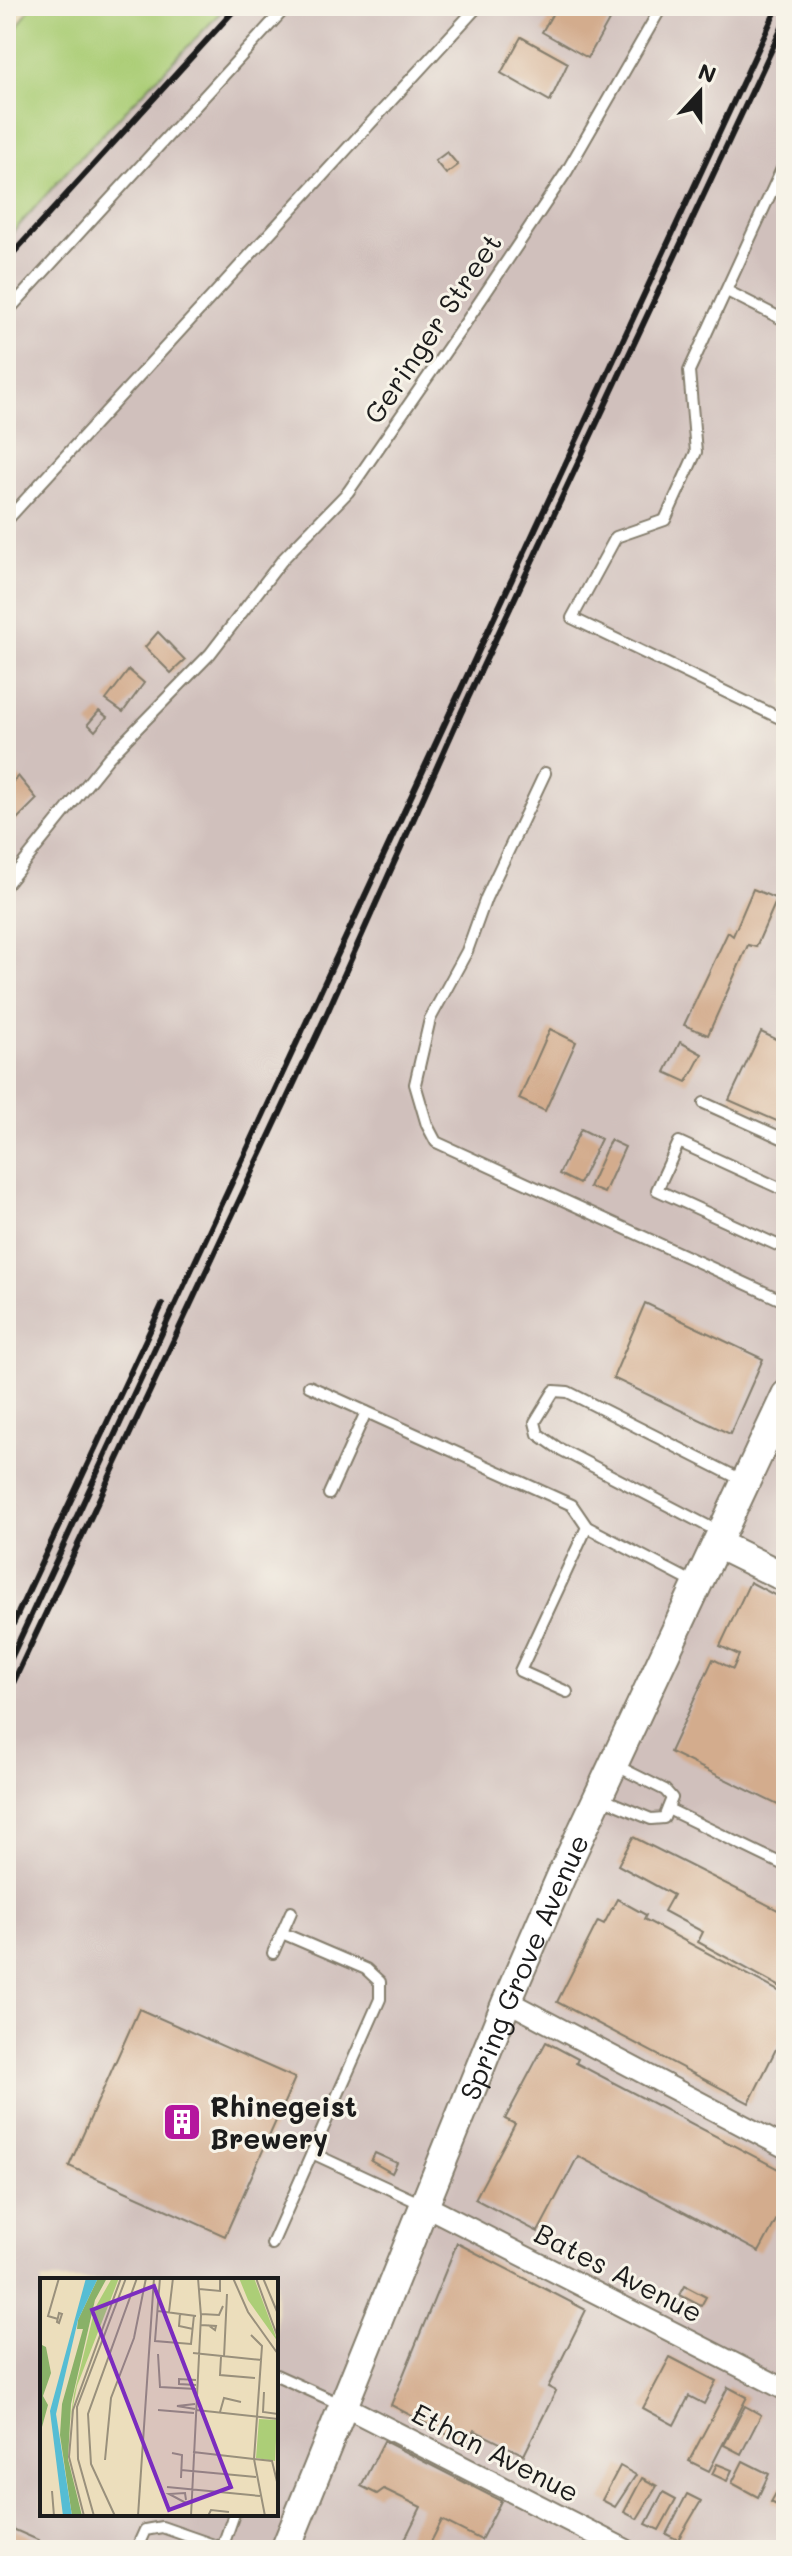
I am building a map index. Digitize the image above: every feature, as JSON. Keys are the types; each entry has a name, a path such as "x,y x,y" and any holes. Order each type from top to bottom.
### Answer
{"main road":[{"name":"Spring Grove Avenue","path":"285,2550 507,2001 598,1797 786,1395"},
{"path":"720,1539 786,1578"}],"street":[{"path":"507,2001 786,2148"},
{"name":"Bates Avenue","path":"426,2206 786,2390"},
{"name":"Ethan Avenue","path":"342,2405 626,2550"}],"lane":[{"path":"6,313 287,6"},
{"path":"6,521 478,6"},
{"name":"Geringer Street","path":"6,885 109,757 210,654 283,559 348,492 567,171 662,6"},
{"path":"786,160 689,371 696,452 665,520 616,537 572,618 786,721"},
{"path":"727,291 786,321"},
{"path":"545,773 486,898 467,951 430,1019 415,1084 427,1125 436,1142 786,1302"},
{"path":"704,1103 786,1140"},
{"path":"786,1191 679,1142 657,1190 786,1249"},
{"path":"309,1386 572,1505 587,1527 698,1585"},
{"path":"720,1539 558,1448 538,1434 535,1422 554,1391 568,1392 746,1482"},
{"path":"329,1494 366,1412"},
{"path":"567,1692 520,1671 587,1527"},
{"path":"598,1797 651,1819 664,1818 672,1798 665,1790 614,1764"},
{"path":"668,1809 786,1866"},
{"path":"273,1953 291,1912"},
{"path":"272,2244 380,1999 380,1982 366,1969 282,1933"},
{"path":"312,2153 426,2206"},
{"path":"278,2376 342,2405"},
{"path":"136,2550 145,2530 162,2527 199,2545 225,2549 233,2516"}],"shaded area":[{"path":"227,6 786,6 786,2550 6,2550 6,240 70,168"}],"green space":[{"path":"31,6 227,6 70,168 6,240 6,45"}],"building":[{"path":"557,6 617,6 588,58 542,32"},
{"path":"521,37 568,63 550,101 501,73"},
{"path":"447,152 458,165 446,174 435,161"},
{"path":"158,632 185,660 171,673 145,647"},
{"path":"129,670 144,683 123,712 106,700"},
{"path":"99,711 107,717 95,731 88,724"},
{"path":"18,776 37,799 6,830 6,789"},
{"path":"753,889 777,899 756,947 748,945 708,1035 684,1025 728,932 733,936"},
{"path":"550,1029 576,1042 545,1111 519,1099"},
{"path":"761,1032 786,1044 786,1105 779,1122 729,1100"},
{"path":"680,1042 702,1054 687,1082 665,1072"},
{"path":"581,1129 601,1139 579,1184 559,1174"},
{"path":"610,1140 625,1147 604,1193 589,1187"},
{"path":"645,1303 763,1359 730,1434 613,1378"},
{"path":"750,1582 786,1601 786,1809 670,1752 713,1659 733,1669 739,1655 720,1646"},
{"path":"633,1837 786,1914 786,1990 698,1942 703,1932 664,1911 673,1895 618,1865"},
{"path":"617,1899 646,1915 644,1919 786,1995 786,2029 749,2103 557,2002 598,1921 604,1924"},
{"name":"Rhinegeist Brewery","path":"139,2009 295,2078 225,2236 69,2166"},
{"path":"546,2042 578,2059 576,2063 786,2173 786,2202 759,2252 578,2156 538,2232 475,2199 515,2124 505,2119"},
{"path":"375,2153 397,2163 392,2173 371,2161"},
{"path":"457,2243 586,2310 548,2387 556,2391 524,2455 474,2430 467,2445 391,2405"},
{"path":"685,2286 706,2297 701,2306 680,2295"},
{"path":"670,2357 716,2381 704,2404 689,2396 674,2425 643,2408"},
{"path":"728,2387 747,2397 709,2471 689,2461"},
{"path":"745,2406 761,2415 741,2454 724,2445"},
{"path":"384,2441 501,2501 481,2540 442,2520 427,2550 417,2550 403,2543 421,2507 384,2489 377,2494 361,2486"},
{"path":"743,2461 769,2474 758,2497 732,2483"},
{"path":"717,2464 732,2470 727,2481 712,2474"},
{"path":"620,2466 636,2475 615,2507 602,2500"},
{"path":"642,2478 657,2486 637,2519 624,2512"},
{"path":"780,2486 786,2489 786,2510 771,2502"},
{"path":"663,2492 676,2499 659,2530 646,2524"},
{"path":"687,2494 701,2501 678,2540 666,2534"},
{"path":"6,2526 38,2540 34,2550 6,2550"}],"railway":[{"path":"6,261 238,6"},
{"path":"6,1669 778,6"},
{"path":"6,1698 327,1013 461,713 786,19"},
{"path":"6,1639 162,1305"}],"place":[{"name":"Rhinegeist Brewery","path":"182,2122"}]}
